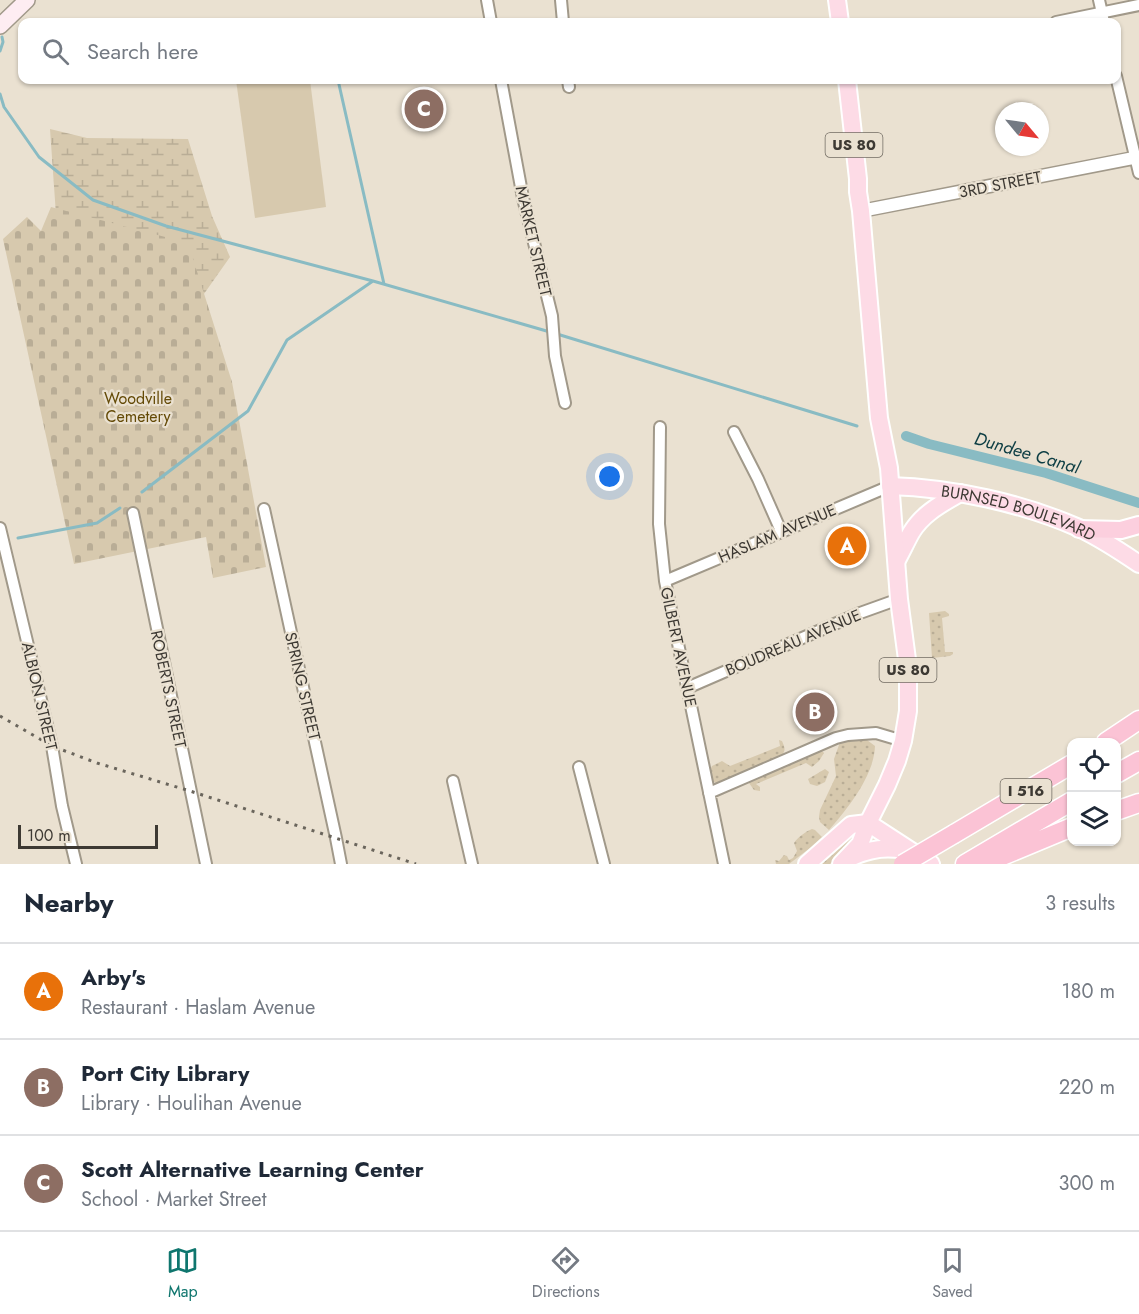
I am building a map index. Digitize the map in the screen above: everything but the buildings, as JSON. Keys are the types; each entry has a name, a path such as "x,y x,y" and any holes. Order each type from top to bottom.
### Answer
{"highway":[{"path":"1079,528 1121,530 1139,525"},
{"path":"1112,738 1139,720"},
{"path":"1121,738 1139,730"},
{"path":"1121,771 1139,761"},
{"name":"I 516","path":"908,858 954,834 1067,766"},
{"path":"1121,809 1139,803"},
{"name":"I 516","path":"964,864 987,856 1067,804"},
{"path":"987,856 1009,853 1067,829"}],"main road":[{"path":"0,26 27,0"},
{"path":"837,0 839,18"},
{"name":"US 80","path":"842,862 860,844 891,777 903,741 908,711 909,682 899,599 889,468 879,418 847,84"},
{"name":"BURNSED BOULEVARD","path":"890,486 960,493 1024,508 1079,528 1139,564"},
{"path":"897,561 917,524 937,506 960,493"},
{"path":"807,864 851,825 868,823 908,858"},
{"path":"842,862 863,851 892,848 908,858 931,864"}],"street":[{"path":"487,0 490,18"},
{"path":"561,0 563,18"},
{"path":"1100,0 1103,18 1139,5"},
{"name":"MARKET STREET","path":"502,84 523,198 552,316 555,356 565,403"},
{"path":"1118,84 1139,173"},
{"name":"3RD STREET","path":"861,211 1137,157"},
{"name":"GILBERT AVENUE","path":"660,428 659,524 665,581 724,864"},
{"path":"734,432 781,531"},
{"name":"HASLAM AVENUE","path":"665,581 890,486"},
{"name":"SPRING STREET","path":"264,509 341,864"},
{"name":"ROBERTS STREET","path":"133,513 206,864"},
{"name":"ALBION STREET","path":"0,528 52,746 62,806 76,864"},
{"name":"BOUDREAU AVENUE","path":"687,688 860,613 899,599"},
{"path":"709,793 842,736 876,733 903,741"},
{"path":"579,767 604,864"},
{"path":"453,781 472,864"}],"green space":[{"path":"237,84 311,84 326,207 255,218"},
{"path":"50,129 87,138 188,139 212,216 230,257 187,318 61,286"},
{"name":"Woodville Cemetery","path":"51,207 188,243 232,382 266,567 213,578 206,537 74,564 3,239 27,217 41,231"},
{"path":"945,611 949,616 942,618 945,652 953,652 953,654 932,658 929,613"},
{"path":"862,739 875,746 870,769 852,802 829,830 820,822 819,817 836,776 834,759 840,742"},
{"path":"779,740 784,746 783,754 718,783 713,781 710,770 712,766 722,761 730,766 780,746"},
{"path":"821,750 824,753 812,767 806,763 756,784 760,787 760,791 754,790 749,783 751,780"},
{"path":"825,769 829,772 825,782 817,786 810,784 808,779"},
{"path":"812,829 822,837 789,864 776,864 775,860 779,861 784,855 789,860 793,858 797,851 794,843"},
{"path":"858,830 854,839 830,864 815,864"}],"waterway":[{"path":"0,51 2,37"},
{"path":"339,84 384,284"},
{"path":"0,94 4,107 39,157 93,200 166,226 373,281 550,332"},
{"path":"142,492 248,411 287,340 373,281"},
{"path":"557,334 857,426"},
{"name":"Dundee Canal","path":"906,436 929,444 1046,473 1139,503"},
{"path":"18,538 97,523 120,508"}],"railway":[{"path":"0,716 52,746 97,763 416,864"}],"place":[{"name":"Scott Alternative Learning Center","path":"424,109"},
{"name":"Arby's","path":"847,546"},
{"name":"Port City Library","path":"815,712"}]}
